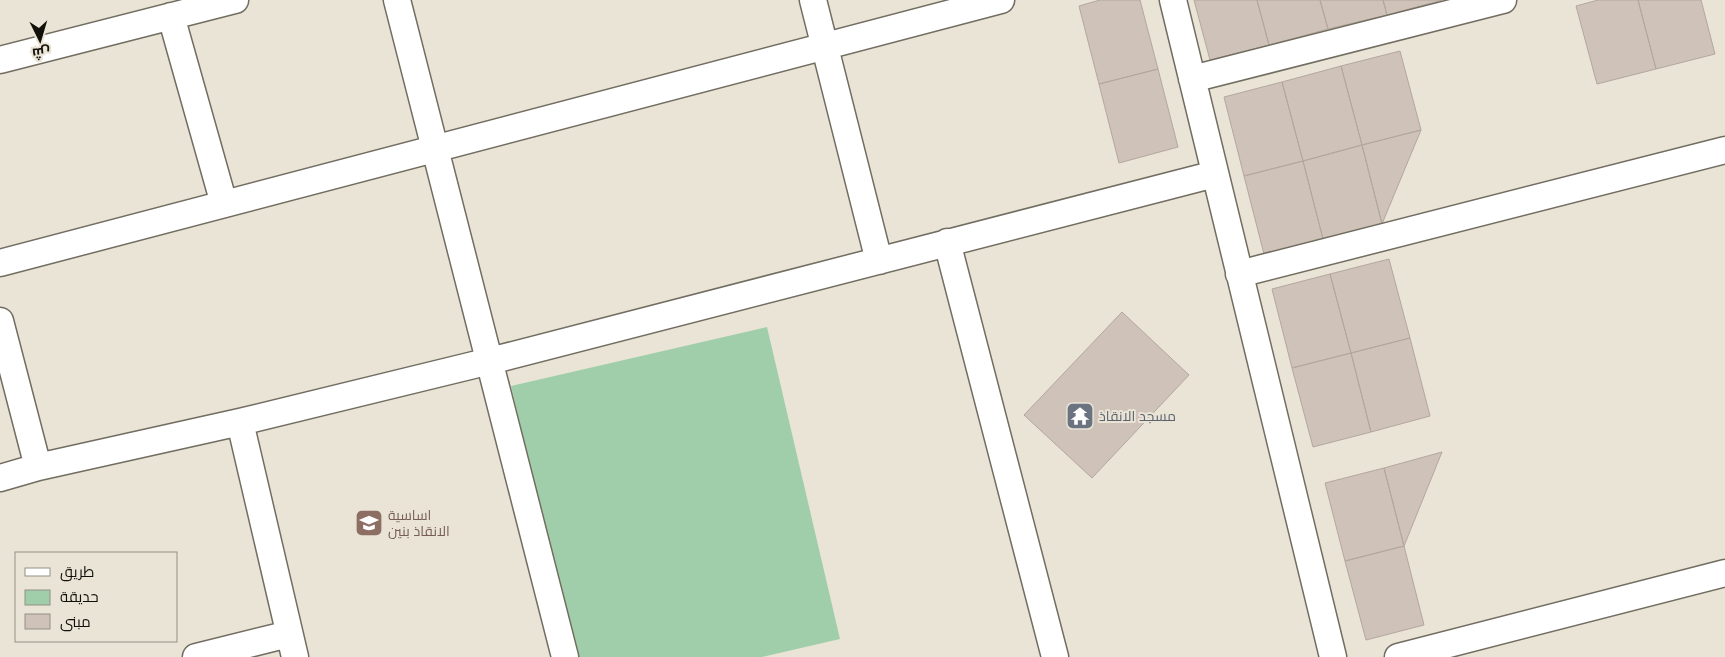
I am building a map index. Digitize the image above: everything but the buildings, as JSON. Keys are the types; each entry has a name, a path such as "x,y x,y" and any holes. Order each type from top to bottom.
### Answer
{"street":[{"path":"0,60 235,0"},
{"path":"397,0 565,657"},
{"path":"813,0 879,261"},
{"path":"0,263 1001,0"},
{"path":"1173,0 1333,657"},
{"path":"1192,79 1503,0"},
{"path":"171,16 224,204"},
{"path":"1240,274 1725,150"},
{"path":"0,478 490,361 1215,174"},
{"path":"947,242 1055,657"},
{"path":"0,321 38,468"},
{"path":"196,657 292,646 240,422"},
{"path":"1398,657 1725,573"}],"green space":[{"path":"767,327 840,639 762,657 574,657 511,386"}],"place":[{"name":"مسجد الانقاذ","path":"1080,416"},
{"name":"اساسية الانقاذ بنين","path":"369,523"}]}
